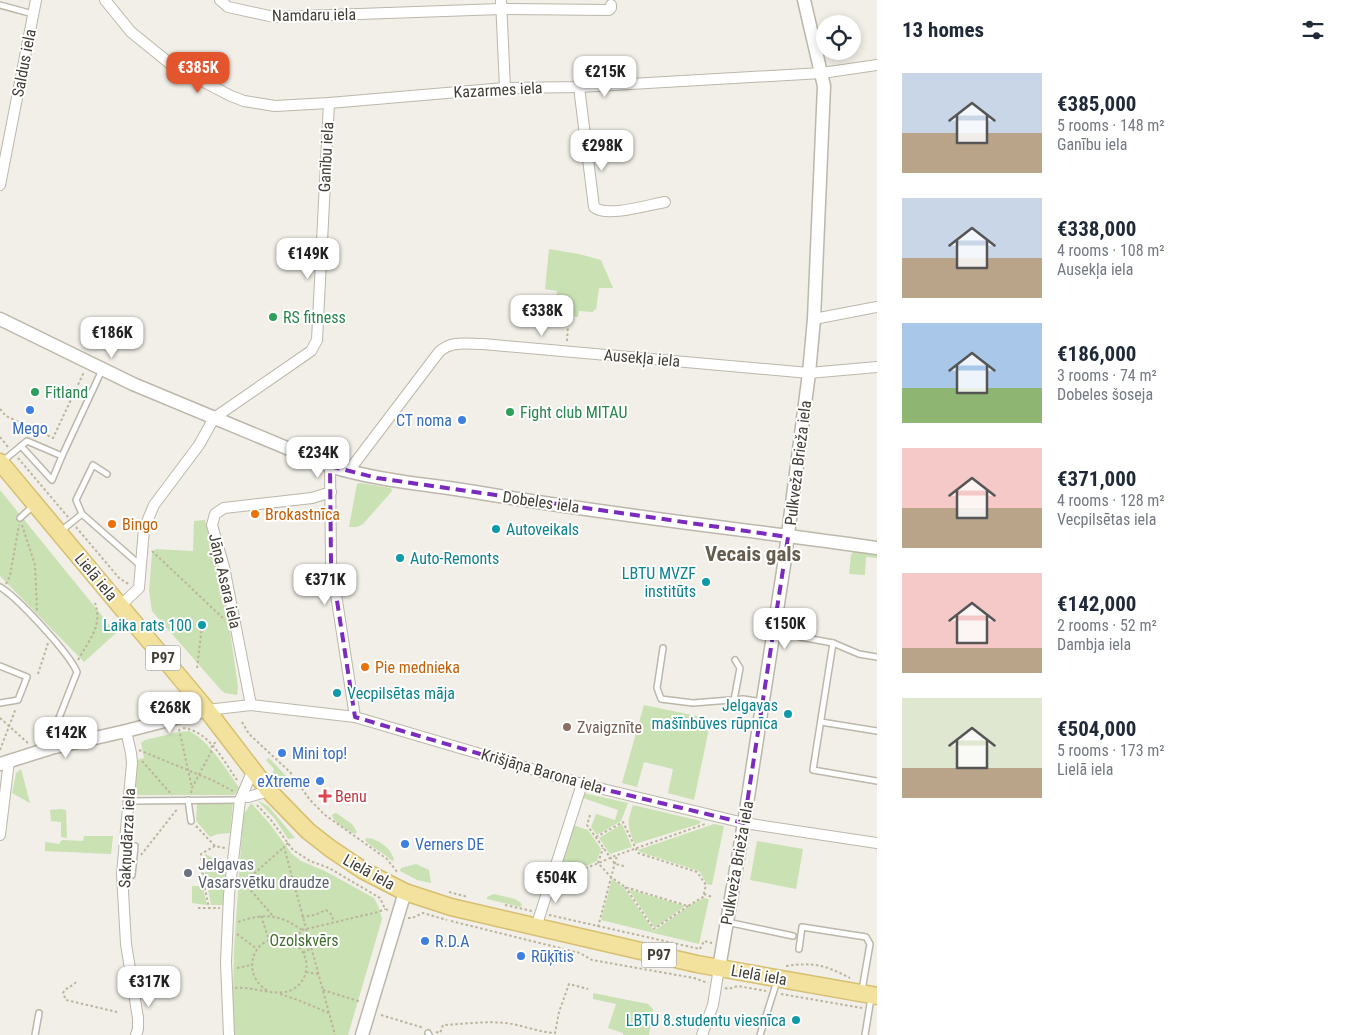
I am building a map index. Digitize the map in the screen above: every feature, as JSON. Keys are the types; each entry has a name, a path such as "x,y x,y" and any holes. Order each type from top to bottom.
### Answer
{"main road":[{"name":"Lielā iela","path":"0,462 207,710 269,791 293,817 331,849 364,871 405,892 451,907 719,968 780,972 868,991"}],"street":[{"name":"Saldus iela","path":"0,185 36,0"},
{"name":"Ganību iela","path":"105,0 131,32 146,46 173,66 215,89 244,101 257,104 275,106 329,103 317,340 311,352 214,418"},
{"name":"Namdaru iela","path":"220,0 228,7 274,17 501,4 609,10 611,8 610,5"},
{"name":"Pulkveža Brieža iela","path":"719,968 774,633 809,373 814,319 824,86 804,0"},
{"path":"501,4 505,88"},
{"name":"Kazarmes iela","path":"329,103 505,88 579,87 822,74 877,65"},
{"path":"579,87 594,207 602,212 614,212 665,202"},
{"path":"814,319 877,307"},
{"name":"Dobeles iela","path":"0,319 133,384 330,466 351,472 376,478 524,501 877,548"},
{"name":"Ausekļa iela","path":"351,472 354,464 444,347 459,343 809,373 877,367"},
{"path":"120,606 139,588 144,529 154,505 199,445 214,418"},
{"path":"330,466 331,562 355,717"},
{"name":"Jāņa Asara iela","path":"251,705 224,568 212,525 215,514 224,508 312,498 331,492"},
{"name":"Krišjāņa Barona iela","path":"207,710 251,705 355,717 582,784 744,823 877,842"},
{"path":"0,835 5,763 51,748 207,710"},
{"name":"Sakņudārza iela","path":"126,731 132,763 122,874 126,944 138,1018 136,1035"},
{"path":"229,1035 227,926 232,870 243,796 253,770"},
{"path":"536,927 582,784"},
{"path":"243,796 269,791"},
{"path":"362,1035 405,892"},
{"path":"702,1035 713,1005 719,968"}],"lane":[{"path":"0,6 34,14"},
{"path":"21,446 52,480 102,369"},
{"path":"0,462 28,441 62,456"},
{"path":"107,474 93,465 76,500 82,514 142,567"},
{"path":"20,518 35,504"},
{"path":"59,533 82,514"},
{"path":"2,588 12,594 74,664 76,672 57,723 51,748"},
{"path":"774,633 833,643 859,654 877,657"},
{"path":"833,643 813,770 877,781"},
{"path":"663,648 657,688 661,699 693,703 742,699 763,702"},
{"path":"734,700 740,668 735,660"},
{"path":"0,666 27,677 18,700 0,703"},
{"path":"821,722 877,731"},
{"path":"128,801 188,800 243,796"},
{"path":"188,800 191,821"},
{"path":"122,874 132,875 135,846"},
{"path":"726,922 793,936"},
{"path":"799,949 802,927 866,937 870,944 865,1035"},
{"path":"760,1035 780,972"},
{"path":"35,1035 39,1013"}],"path":[{"path":"566,351 568,326"},
{"path":"0,409 6,416 53,438 84,372"},
{"path":"2,588 10,576 20,518"},
{"path":"20,518 35,565 36,621"},
{"path":"150,550 227,622"},
{"path":"74,664 78,662 94,633 98,620 98,611 95,603"},
{"path":"197,668 202,626"},
{"path":"38,674 48,640"},
{"path":"0,750 16,708"},
{"path":"0,718 30,744"},
{"path":"242,722 250,734 290,772 325,815 387,859 393,869"},
{"path":"192,788 178,729 193,729 202,734 212,745 243,796"},
{"path":"212,745 216,742"},
{"path":"133,865 188,800 192,788 212,752 212,745"},
{"path":"139,750 243,796 271,820 288,844 302,856 330,868 380,898 385,909 302,930 273,916 232,870 203,869"},
{"path":"139,757 171,793 172,800"},
{"path":"590,816 587,825 615,864 624,866"},
{"path":"191,821 215,846 230,849"},
{"path":"596,837 623,822 638,853 697,872 706,885 703,897 654,929 625,886"},
{"path":"572,881 575,873 598,863 705,824"},
{"path":"230,895 288,844"},
{"path":"209,908 202,854 215,846"},
{"path":"284,847 335,1035"},
{"path":"598,863 604,848"},
{"path":"598,927 617,855"},
{"path":"598,863 611,877 625,886 688,906"},
{"path":"704,894 712,897"},
{"path":"198,908 225,908"},
{"path":"302,918 326,910 331,914 334,922"},
{"path":"412,918 422,914"},
{"path":"261,916 269,940"},
{"path":"227,926 248,918 273,916"},
{"path":"227,926 258,949"},
{"path":"293,942 302,930"},
{"path":"268,991 258,983 252,972 252,959 258,949 269,940 277,938 293,942 303,953 306,962 306,972 299,985 286,992 279,993"},
{"path":"303,953 311,948"},
{"path":"780,972 808,963 830,967 854,980 868,991"},
{"path":"227,970 252,965"},
{"path":"306,972 319,974"},
{"path":"76,982 73,986 65,989 63,993 66,1000 117,1012"},
{"path":"381,1015 440,1034 443,1025 490,1022 507,1023 555,1033 559,1012 569,984 588,989"},
{"path":"228,990 252,988 279,993 329,1012"},
{"path":"322,990 371,1006"}],"highlighted area":[{"path":"330,466 377,478 788,537 744,823 582,784 355,717 331,562"}],"green space":[{"path":"549,249 601,260 613,288 599,288 596,310 593,312 579,311 578,317 564,316 564,307 555,306 557,291 545,289"},
{"path":"357,484 391,488 392,491 363,524 357,527 349,527"},
{"path":"0,490 116,633 84,662 0,576"},
{"path":"205,520 229,624 238,687 237,695 225,693 221,690 152,611 149,591 152,554 155,549 193,551 194,521"},
{"path":"854,551 877,554 877,558 866,557 865,575 849,574 851,555"},
{"path":"644,705 711,719 694,800 668,793 673,769 644,762 637,787 622,783"},
{"path":"189,731 204,741 240,789 234,795 138,795 135,791 137,760 144,758 141,743 145,740"},
{"path":"269,758 287,777 285,782 272,775 274,769 266,760"},
{"path":"21,769 30,803 12,793 16,773"},
{"path":"584,793 628,803 621,821 597,835 591,827 596,814 615,820 618,810 583,798"},
{"path":"257,800 268,806 295,838 288,839 275,819"},
{"path":"233,803 230,833 210,837 196,821 197,804"},
{"name":"Ozolskvērs","path":"251,803 292,854 301,861 325,871 374,898 379,908 382,919 348,1035 232,1035 234,950 243,816"},
{"path":"633,805 701,821 699,824 635,844 630,833 629,824"},
{"path":"50,810 66,810 67,838 61,837 61,822 51,821"},
{"path":"336,813 352,824 357,832 355,834 336,822 332,816"},
{"path":"622,824 632,847 610,854 599,838"},
{"path":"714,824 724,826 712,885 707,884 699,871 638,850"},
{"path":"573,825 588,830 601,849 597,861 573,872 558,868"},
{"path":"84,836 113,836 111,854 45,851 45,842 59,844 62,840 83,841"},
{"path":"366,838 371,838 384,845 394,860 392,861 371,846 365,840"},
{"path":"757,841 803,849 796,889 750,880"},
{"path":"206,854 226,864 226,868 204,867 203,857"},
{"path":"201,861 207,905 192,903 192,886 201,886"},
{"path":"416,864 429,870 431,883 417,880 400,871 401,868"},
{"path":"205,872 225,872 223,905 211,905"},
{"path":"612,879 624,888 654,931 689,906 704,898 709,899 699,944 601,920"},
{"path":"628,889 685,906 655,928"},
{"path":"494,894 515,899 522,905 520,907 487,899 487,897"},
{"path":"593,993 648,1004 653,1009 649,1035 623,1035 623,1033 608,1028 616,1004 593,999"}],"place":[{"name":"RS fitness","path":"273,317"},
{"name":"Fitland","path":"35,392"},
{"name":"Mego","path":"30,410"},
{"name":"Fight club MITAU","path":"510,412"},
{"name":"CT noma","path":"462,420"},
{"name":"Brokastnīca","path":"255,514"},
{"name":"Bingo","path":"112,524"},
{"name":"Autoveikals","path":"496,529"},
{"name":"Auto-Remonts","path":"400,558"},
{"name":"LBTU MVZF institūts","path":"706,582"},
{"name":"Laika rats 100","path":"202,625"},
{"name":"Pie mednieka","path":"365,667"},
{"name":"Vecpilsētas māja","path":"337,693"},
{"name":"Jelgavas mašīnbūves rūpnīca","path":"788,714"},
{"name":"Zvaigznīte","path":"567,727"},
{"name":"Mini top!","path":"282,753"},
{"name":"eXtreme","path":"320,781"},
{"name":"Benu","path":"325,796"},
{"name":"Verners DE","path":"405,844"},
{"name":"Jelgavas Vasarsvētku draudze","path":"188,873"},
{"name":"R.D.A","path":"425,941"},
{"name":"Rūķītis","path":"521,956"},
{"name":"LBTU 8.studentu viesnīca","path":"796,1020"}],"district":[{"name":"Vecais gals","path":"753,554"}]}
